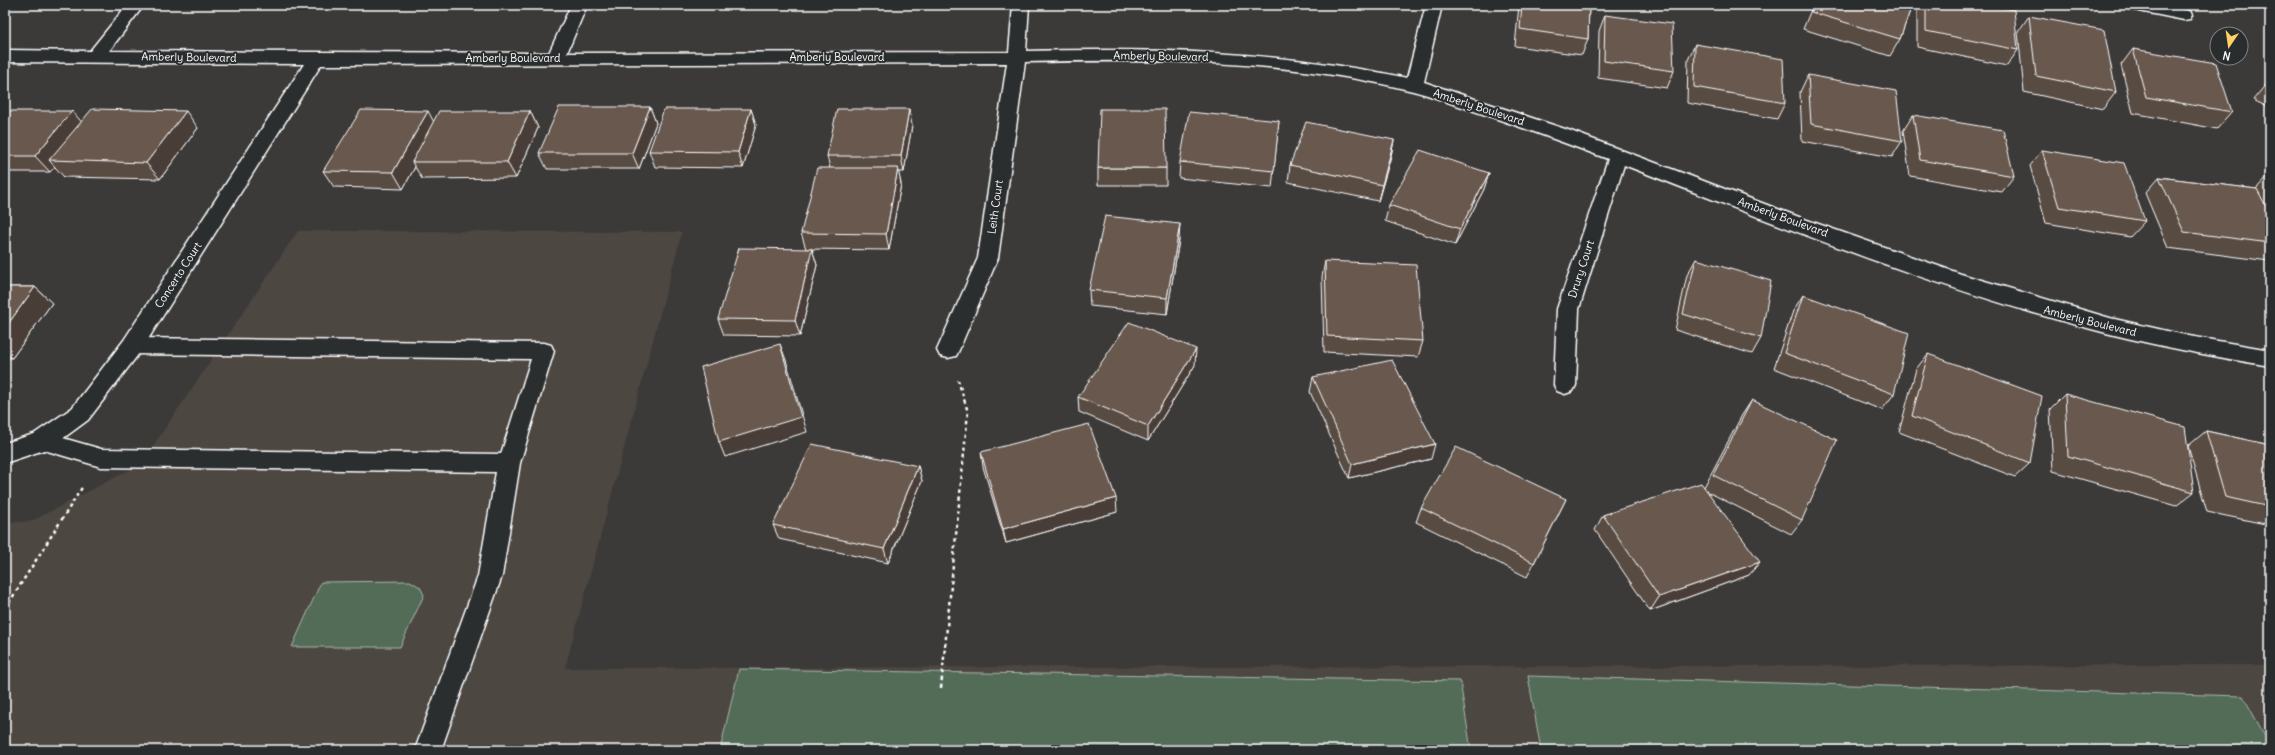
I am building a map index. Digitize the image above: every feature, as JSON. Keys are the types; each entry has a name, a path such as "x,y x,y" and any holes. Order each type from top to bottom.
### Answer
{"street":[{"path":"96,56 136,5"},
{"path":"556,57 579,5"},
{"name":"Leith Court","path":"948,350 988,258 1017,56 1021,5"},
{"path":"1414,85 1434,5"},
{"path":"2135,5 2184,15"},
{"name":"Amberly Boulevard","path":"5,56 316,59 1017,56 1125,54 1233,57 1338,71 1414,85 1534,125 1934,274 2039,308 2208,350 2270,358"},
{"name":"Concerto Court","path":"5,453 42,441 80,414 132,346 316,59"},
{"name":"Drury Court","path":"1565,385 1568,309 1618,156"}],"lane":[{"path":"132,346 544,351 509,463 490,576 428,750"},
{"path":"42,441 101,458 509,463"}],"path":[{"path":"941,688 968,412 948,350"},
{"path":"5,609 101,458"}],"shaded area":[{"path":"298,231 682,232 565,668 2270,665 2270,750 5,750 5,523 32,521 141,464"}],"green space":[{"path":"410,581 420,587 424,595 400,647 292,647 321,582"},
{"path":"739,669 1460,681 1471,750 720,750"},
{"path":"1528,676 2243,696 2270,745 2270,750 1541,750"}],"building":[{"path":"1522,5 1589,5 1588,39 1520,29"},
{"path":"1814,5 1912,5 1900,39 1811,12"},
{"path":"1926,5 1989,5 2014,10 2018,50 1926,31"},
{"path":"1605,15 1672,24 1674,71 1604,61"},
{"path":"2029,16 2104,30 2116,92 2036,76"},
{"path":"1695,44 1783,59 1785,103 1694,87"},
{"path":"2133,49 2209,62 2209,66 2217,66 2232,112 2146,97"},
{"path":"1808,75 1896,91 1902,141 1811,124"},
{"path":"559,107 650,107 632,153 539,153"},
{"path":"92,109 186,111 146,163 49,160"},
{"path":"664,109 751,109 738,152 649,151"},
{"path":"837,109 909,109 901,156 827,156"},
{"path":"1100,109 1165,109 1166,168 1098,168"},
{"path":"361,110 428,111 393,172 323,171"},
{"path":"5,111 72,111 35,156 5,156"},
{"path":"439,111 530,111 507,162 412,162"},
{"path":"1189,112 1279,121 1274,171 1180,162"},
{"path":"1913,115 2003,130 2014,176 1920,160"},
{"path":"1306,122 1394,140 1382,185 1290,165"},
{"path":"1420,150 1489,173 1460,229 1389,205"},
{"path":"2042,150 2124,163 2145,221 2059,207"},
{"path":"817,168 898,168 886,234 801,233"},
{"path":"2159,177 2257,189 2270,214 2270,243 2184,232"},
{"path":"1105,216 1180,224 1167,298 1089,290"},
{"path":"739,248 812,249 795,320 718,319"},
{"path":"1696,259 1771,281 1761,338 1683,314"},
{"path":"1325,261 1416,265 1423,341 1327,336"},
{"path":"5,287 35,287 5,328"},
{"path":"1803,295 1909,333 1894,394 1784,353"},
{"path":"1129,322 1196,349 1148,426 1078,397"},
{"path":"780,344 801,417 719,442 701,367"},
{"path":"1928,354 2042,396 2030,463 1912,416"},
{"path":"1392,360 1435,444 1352,464 1313,377"},
{"path":"2065,394 2185,427 2194,492 2068,456"},
{"path":"1752,400 1837,440 1802,520 1713,475"},
{"path":"1089,424 1116,498 1003,529 981,452"},
{"path":"2206,431 2270,445 2270,507 2225,497"},
{"path":"812,444 918,466 884,549 773,525"},
{"path":"1456,447 1566,499 1534,563 1421,508"},
{"path":"1701,483 1760,562 1659,597 1603,515"}]}
